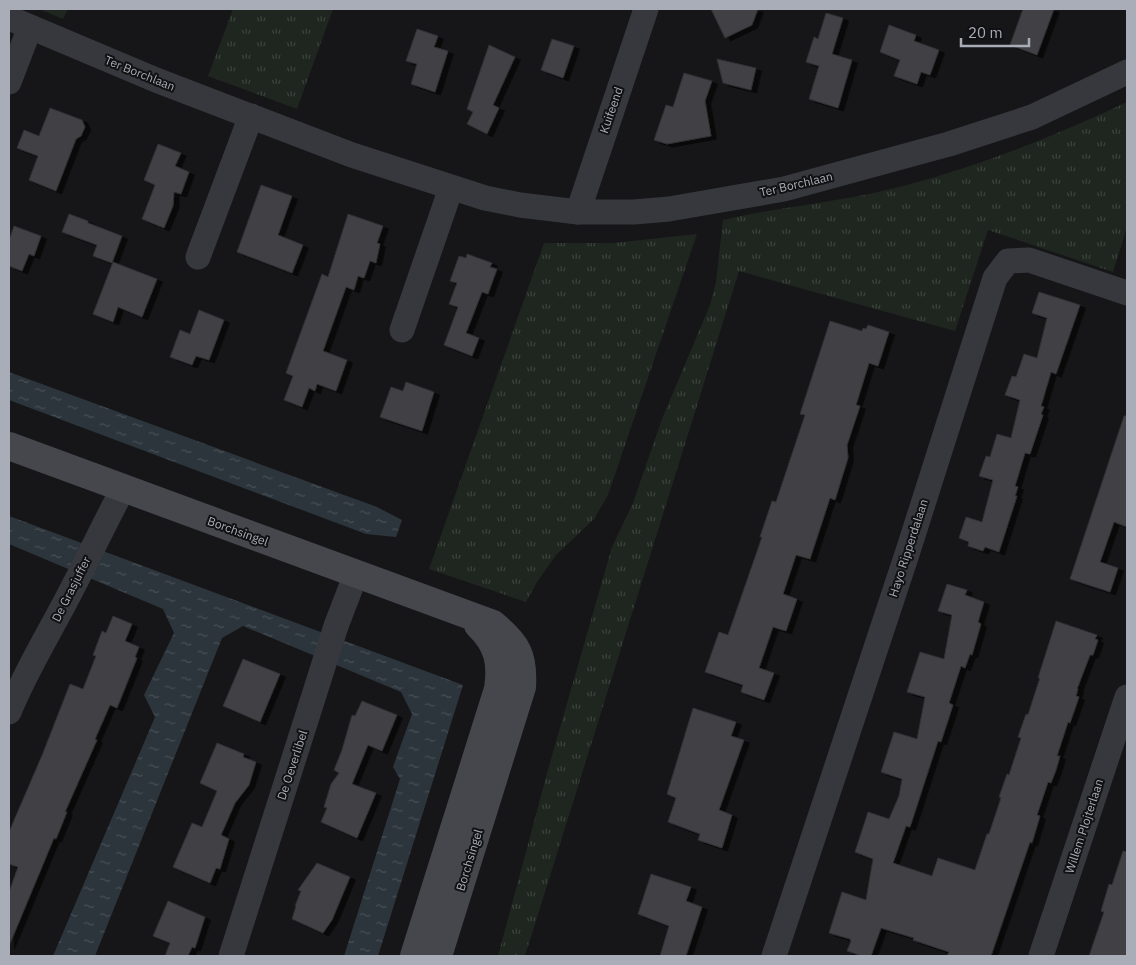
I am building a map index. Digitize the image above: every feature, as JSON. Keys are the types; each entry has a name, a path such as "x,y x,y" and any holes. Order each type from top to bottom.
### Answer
{"main road":[{"name":"Borchsingel","path":"9,446 493,624 509,638 519,653 523,672 522,687 438,956"},
{"name":"Borchsingel","path":"414,956 496,697 501,673 499,656 490,640 468,616"}],"street":[{"name":"Kuifeend","path":"578,212 646,9"},
{"name":"Ter Borchlaan","path":"9,82 19,23 156,80 352,155 451,188 485,198 520,205 578,212 634,212 669,209 784,189 949,144 1032,117 1127,72"},
{"path":"198,257 251,116"},
{"path":"402,330 451,188"},
{"name":"Hayo Ripperdalaan","path":"774,956 908,551 995,278 1008,261 1028,260 1127,292"},
{"name":"De Grasjuffer","path":"9,712 14,687 75,585 96,539 123,489"},
{"name":"De Oeverlibel","path":"231,956 336,626 356,574"},
{"name":"Willem Plojterlaan","path":"1041,956 1127,697"}],"green space":[{"path":"39,9 68,9 63,19"},
{"path":"233,9 333,9 297,109 208,76"},
{"path":"1127,102 1127,227 1113,272 988,230 955,331 739,271 525,956 498,956 549,766 612,547 633,503 662,419 710,305 716,282 723,220 858,196 932,178 989,160 1072,127"},
{"path":"697,234 608,495 594,519 556,555 526,602 429,569 544,243 613,243"}],"water":[{"path":"9,372 377,507 402,520 396,537 366,534 9,400"},
{"path":"9,516 463,685 378,956 344,956 400,779 393,767 412,714 401,692 243,626 222,638 95,956 53,956 155,717 144,695 174,633 163,609 9,544"}],"building":[{"path":"711,9 758,9 752,25 725,38"},
{"path":"1023,9 1054,9 1037,55 1010,45"},
{"path":"826,13 843,18 832,54 852,60 838,108 809,99 819,66 806,62 814,37 818,39"},
{"path":"889,25 916,35 914,41 939,50 930,75 921,72 917,84 894,76 900,60 880,52"},
{"path":"417,29 438,36 434,47 448,51 435,92 411,84 417,64 406,61"},
{"path":"552,39 574,46 563,78 541,70"},
{"path":"489,45 515,57 493,105 499,108 487,134 467,124 473,112 467,109"},
{"path":"717,59 756,68 751,90 723,83"},
{"path":"684,73 712,81 705,101 711,136 667,144 654,140 666,105 673,107"},
{"path":"50,108 82,120 85,127 81,136 76,139 56,191 29,180 38,156 17,148 24,130 39,136"},
{"path":"158,144 181,153 175,166 189,172 181,194 174,192 173,206 164,228 142,219 155,185 144,180"},
{"path":"261,185 292,196 278,235 303,245 292,273 237,252"},
{"path":"69,214 122,236 112,263 93,256 97,245 62,232"},
{"path":"348,214 383,226 377,243 380,244 376,263 370,261 364,278 358,276 354,290 346,287 323,351 347,360 336,391 317,384 315,391 309,388 302,407 284,400 293,376 286,373 322,274 328,277"},
{"path":"14,226 41,236 34,256 29,254 22,271 9,266 9,240"},
{"path":"467,254 492,263 490,267 497,269 488,294 482,292 466,333 479,338 472,356 444,345 458,307 449,304 457,283 450,281 459,256 466,258"},
{"path":"113,262 157,279 142,317 118,307 113,322 93,314"},
{"path":"1039,292 1080,305 1056,374 1051,372 1041,406 1044,407 1041,414 1043,415 1030,454 1025,453 1015,486 1018,487 1015,496 1017,496 999,552 985,547 983,551 968,546 969,542 959,538 966,517 982,522 993,480 979,476 986,456 990,457 997,434 1011,438 1020,400 1005,395 1012,376 1016,377 1024,354 1037,358 1047,318 1032,313"},
{"path":"199,310 224,320 209,360 196,356 192,365 170,357 180,330 190,334"},
{"path":"830,321 862,331 868,325 889,332 878,366 869,363 856,405 860,406 847,445 848,458 835,500 830,498 810,559 796,555 783,594 797,599 786,631 773,627 759,668 774,673 764,700 741,692 743,685 705,672 719,632 728,635 762,537 760,537 772,501 776,502 805,415 800,414"},
{"path":"406,382 434,392 422,431 380,417 391,387 403,391"},
{"path":"1124,416 1127,416 1127,527 1114,522 1100,562 1118,568 1110,592 1070,579"},
{"path":"947,584 967,590 965,595 984,602 978,622 981,624 972,655 970,654 965,668 961,666 949,703 953,705 941,742 938,741 910,827 906,826 893,863 932,876 938,858 975,870 1001,798 999,797 1007,774 1009,775 1021,738 1018,737 1026,714 1028,715 1056,621 1097,635 1095,639 1098,640 1077,689 1076,696 1079,697 1070,723 1068,722 1057,756 1060,756 1056,770 1051,783 1048,782 1037,815 1040,816 1032,843 1030,842 991,956 947,956 949,952 913,940 914,938 881,928 871,956 862,956 847,951 850,939 829,933 842,892 866,900 873,859 855,852 868,812 889,819 899,796 902,779 881,772 894,732 917,739 925,697 907,692 920,652 944,659 952,615 938,611"},
{"path":"113,616 132,624 125,641 139,647 135,657 137,658 117,708 110,705 95,739 97,740 65,812 67,812 56,839 54,838 9,946 9,892 18,867 9,864 9,832 70,684 83,689 96,656 93,655 102,631 106,633"},
{"path":"243,659 280,674 260,722 223,706"},
{"path":"362,701 397,715 382,751 368,745 352,784 376,793 357,838 321,822 327,808 324,807 331,784 339,773 334,770 352,715 355,716"},
{"path":"693,708 736,722 731,736 744,740 719,810 732,815 722,848 698,840 700,834 668,822 676,798 667,794"},
{"path":"217,743 244,754 243,757 256,762 249,785 235,803 221,835 229,839 220,869 216,868 210,883 173,867 192,823 202,827 217,791 200,783"},
{"path":"1123,851 1127,852 1127,956 1089,956 1104,912 1101,911 1109,884 1112,885"},
{"path":"317,863 350,877 332,920 323,933 292,919 301,891 298,890"},
{"path":"651,874 691,887 686,901 702,907 686,956 660,956 669,926 638,914"},
{"path":"168,901 205,917 195,948 192,947 188,956 165,956 170,943 153,936"}]}
